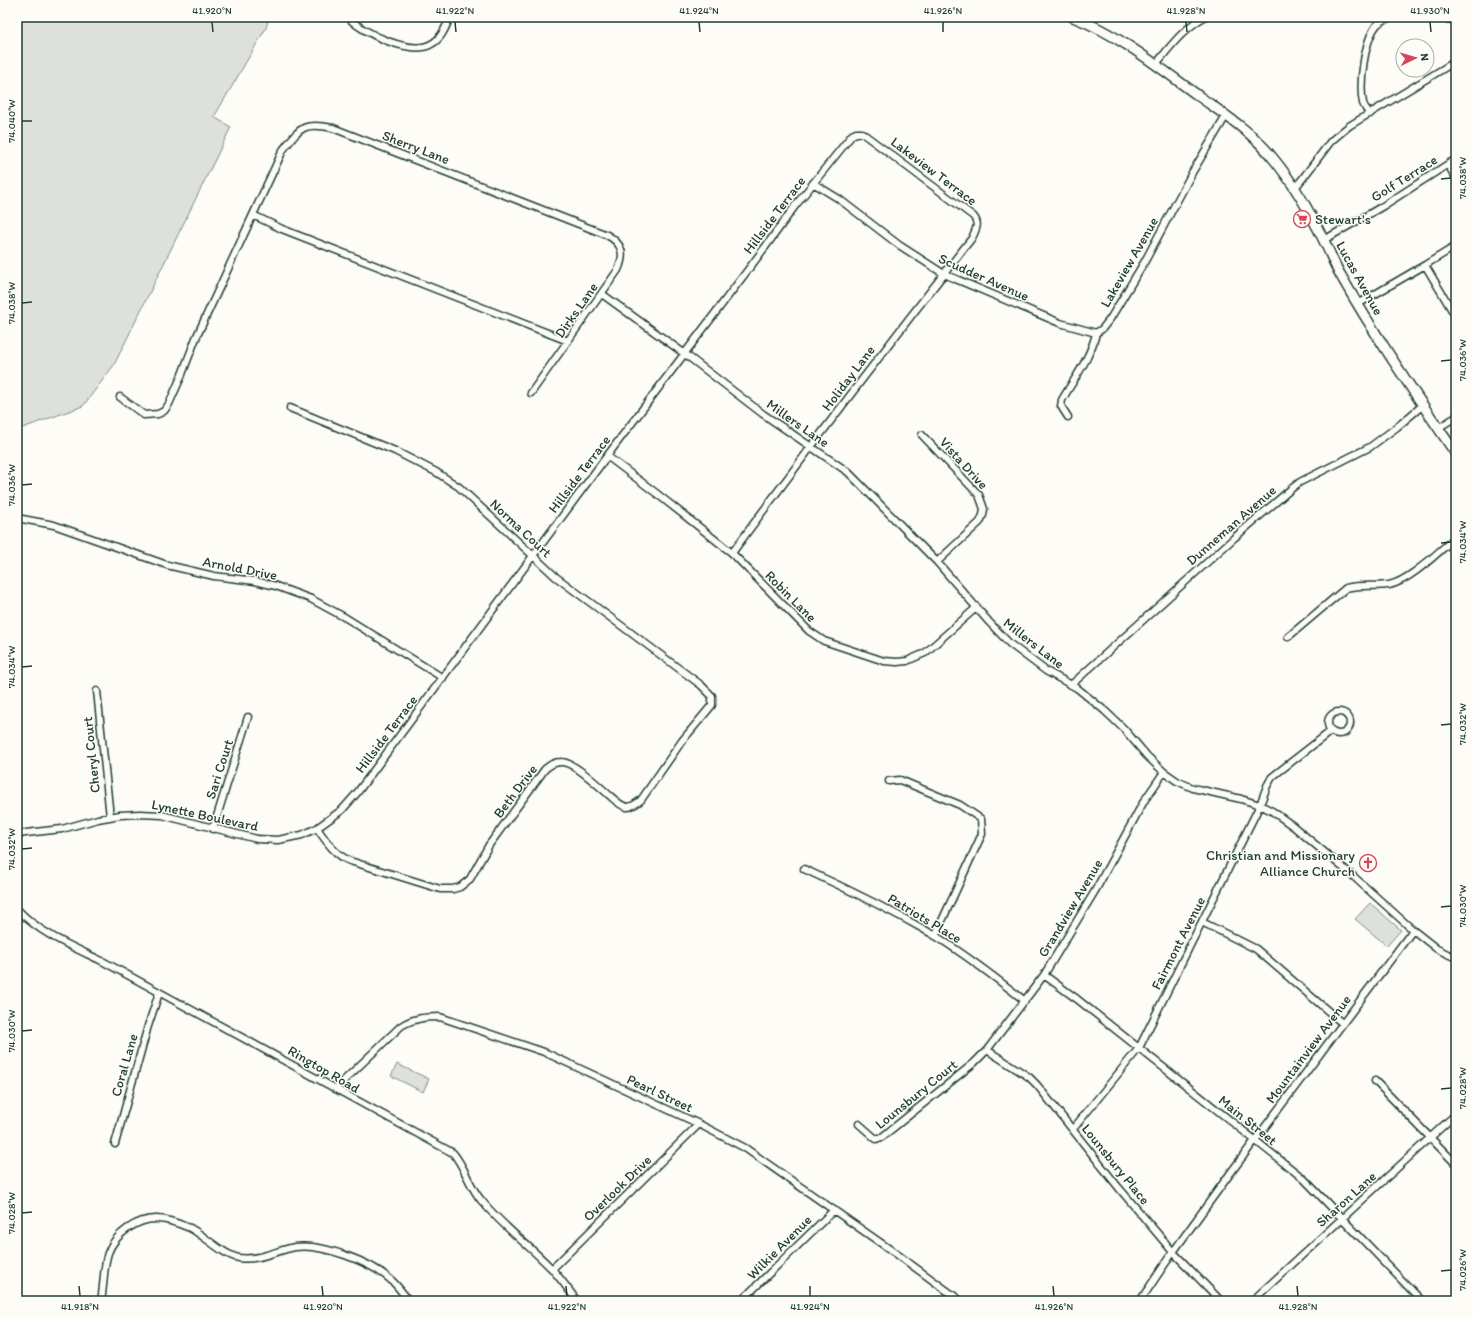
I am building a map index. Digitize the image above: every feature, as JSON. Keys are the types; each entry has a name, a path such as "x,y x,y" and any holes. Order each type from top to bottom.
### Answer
{"street":[{"path":"348,17 361,28 381,38 409,47 422,47 430,45 438,39 447,26 450,17"},
{"name":"Lucas Avenue","path":"1073,17 1107,33 1156,64 1226,116 1272,156 1295,188 1324,240 1339,273 1383,345 1456,454"},
{"path":"1156,64 1183,32 1194,22 1204,17"},
{"path":"1370,114 1364,105 1362,97 1362,81 1366,53 1370,37 1376,27 1382,21 1392,17"},
{"path":"1420,17 1456,20"},
{"path":"1295,188 1331,141 1349,126 1456,61"},
{"name":"Lakeview Avenue","path":"1068,417 1061,406 1062,400 1086,358 1094,341 1096,332 1102,329 1110,319 1145,261 1193,171 1226,116"},
{"name":"Sherry Lane","path":"120,397 144,414 158,414 164,411 169,404 181,378 196,338 283,150 296,133 303,128 318,125 334,128 612,238"},
{"name":"Hillside Terrace","path":"317,828 342,810 357,793 607,456 813,184 852,135 859,132"},
{"name":"Lakeview Terrace","path":"859,132 871,138 973,216 977,220 977,226 971,239"},
{"name":"Golf Terrace","path":"1324,240 1383,206 1456,159"},
{"path":"1448,165 1456,178"},
{"name":"Scudder Avenue","path":"813,184 839,199 899,245 944,274 1060,323 1096,332"},
{"path":"253,215 282,229 568,341"},
{"name":"Dirks Lane","path":"531,393 618,270 622,260 622,251 618,243 612,238"},
{"name":"Holiday Lane","path":"732,553 810,447 971,239"},
{"path":"1358,304 1456,246"},
{"path":"1425,265 1456,317"},
{"name":"Millers Lane","path":"602,294 685,354 763,414 848,472 936,562 1010,644 1046,671 1077,688 1115,720 1147,756 1164,772 1177,781 1193,788 1241,799 1260,805 1272,811 1293,826 1353,876 1413,930 1438,949 1456,958"},
{"name":"Dunneman Avenue","path":"1071,685 1291,489 1300,482 1370,447 1397,427 1422,405"},
{"name":"Norma Court","path":"290,408 395,452 436,472 459,487 556,577 701,686 712,696 713,701"},
{"path":"1438,428 1456,417"},
{"name":"Vista Drive","path":"922,435 979,494 984,509 980,522 936,562"},
{"name":"Robin Lane","path":"607,456 732,553 809,631 824,641 884,660 897,662 907,661 925,653 977,607"},
{"name":"Arnold Drive","path":"17,518 54,526 167,565 214,576 255,581 276,586 311,599 346,618 443,678"},
{"path":"1288,637 1346,588 1358,585 1389,585 1402,580 1416,571 1456,537"},
{"name":"Cheryl Court","path":"97,691 110,817"},
{"name":"Beth Drive","path":"317,828 336,852 350,862 440,889 453,889 460,887 470,879 494,839 545,770 553,763 563,762 568,764 588,776 619,803 627,807 632,806 641,800 682,741 712,705 713,701"},
{"name":"Sari Court","path":"212,829 248,717"},
{"name":"Fairmont Avenue","path":"1072,1129 1139,1048 1272,778 1331,731"},
{"name":"Grandview Avenue","path":"987,1050 1044,975 1096,890 1144,801 1164,772"},
{"path":"889,781 900,780 960,805 981,819 982,834 935,936"},
{"name":"Lynette Boulevard","path":"17,834 62,829 110,817 140,814 162,815 212,829 268,841 302,835 317,828"},
{"name":"Patriots Place","path":"804,869 840,885 935,936 995,977 1025,1001"},
{"name":"Ringtop Road","path":"17,909 25,917 50,935 104,962 282,1058 335,1089 453,1153 481,1200 504,1225 552,1269 577,1301"},
{"path":"1202,922 1256,949 1342,1023"},
{"name":"Mountainview Avenue","path":"1140,1301 1173,1252 1255,1140 1413,930"},
{"name":"Main Street","path":"1044,975 1077,999 1308,1183 1422,1301"},
{"name":"Coral Lane","path":"115,1144 146,1033 159,993"},
{"name":"Pearl Street","path":"335,1089 401,1026 409,1021 424,1017 440,1018 544,1052 699,1124 745,1148 961,1301"},
{"name":"Lounsbury Court","path":"859,1124 876,1139 882,1137 974,1063 987,1050"},
{"name":"Lounsbury Place","path":"987,1050 1029,1077 1037,1085 1119,1188 1173,1252 1221,1301"},
{"path":"1375,1081 1456,1164"},
{"name":"Sharon Lane","path":"1252,1301 1456,1114"},
{"name":"Overlook Drive","path":"552,1269 699,1124"},
{"name":"Wilkie Avenue","path":"741,1301 834,1210"},
{"path":"101,1301 108,1252 117,1238 127,1229 139,1223 157,1219 168,1220 190,1228 234,1257 239,1258 258,1257 297,1247 328,1250 346,1255 367,1265 390,1279 409,1301"}],"shaded area":[{"path":"17,17 269,17 266,28 214,117 231,127 114,365 83,406 17,430"},
{"path":"1370,903 1401,930 1387,946 1355,919"},
{"path":"397,1064 429,1079 423,1092 391,1076"}],"place":[{"name":"Stewart's","path":"1302,219"},
{"name":"Christian and Missionary Alliance Church","path":"1368,863"}]}
